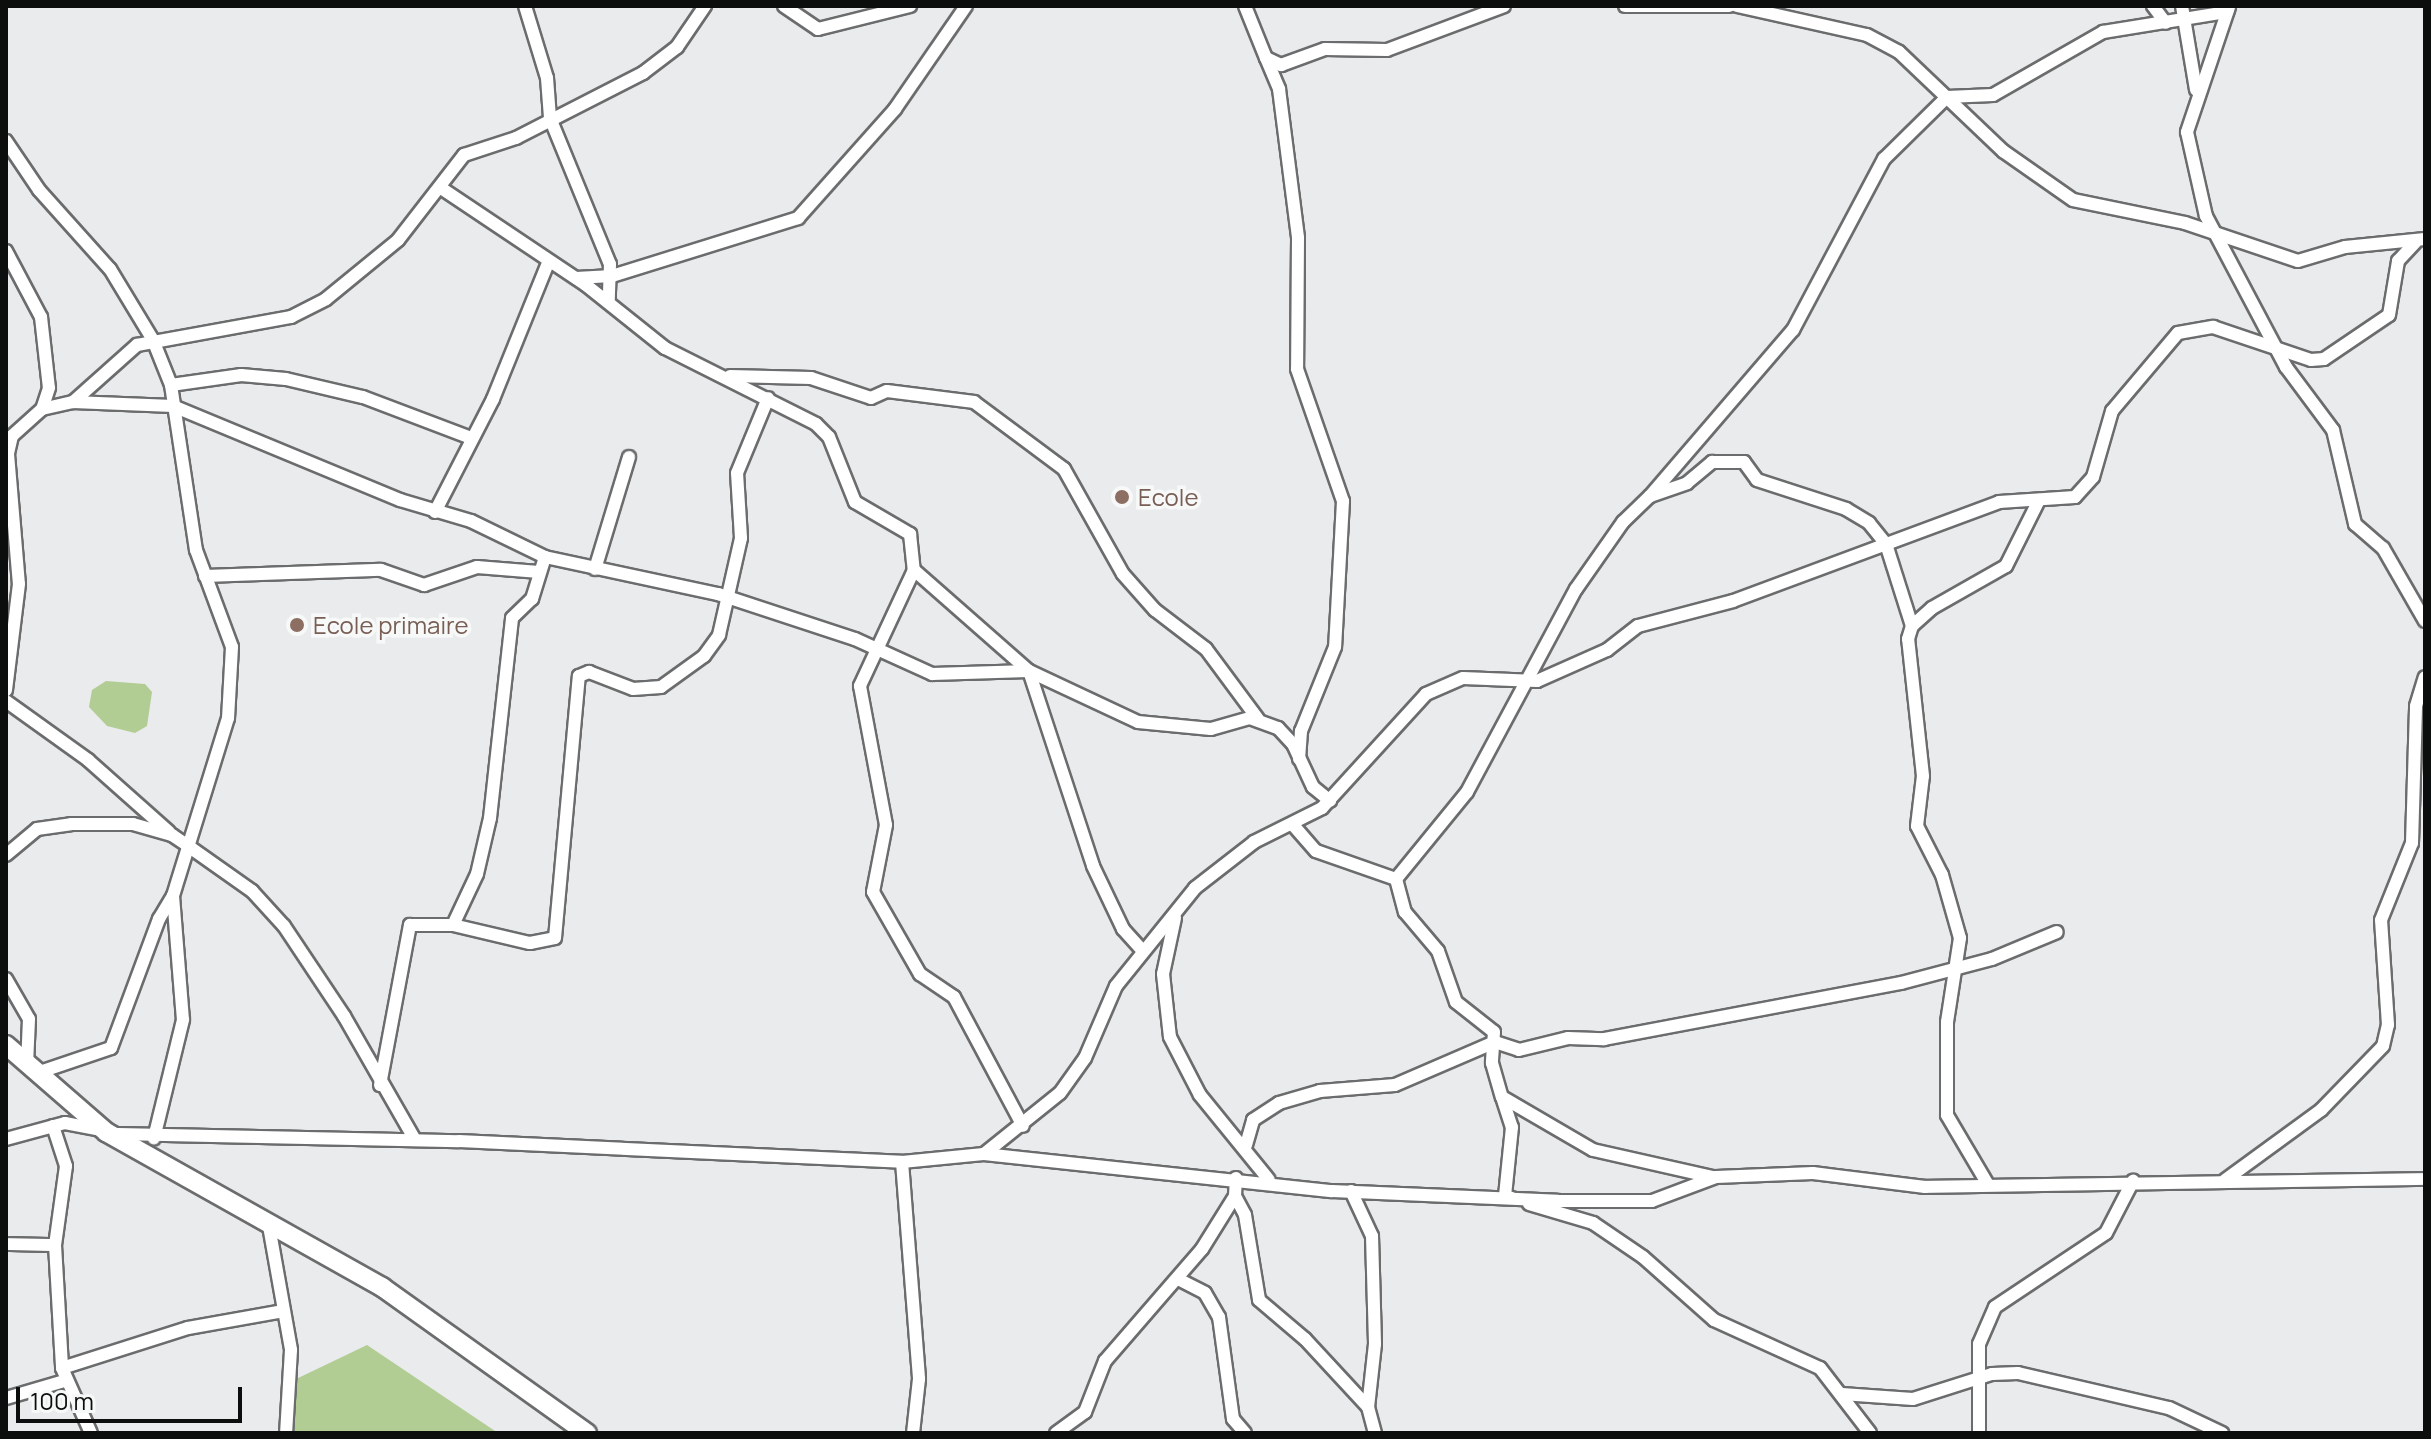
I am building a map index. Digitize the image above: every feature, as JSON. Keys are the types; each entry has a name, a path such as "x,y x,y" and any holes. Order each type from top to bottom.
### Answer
{"street":[{"path":"525,6 547,78 550,118 612,276 609,301"},
{"path":"73,402 119,357 153,340 304,312 363,275 441,188 464,155 550,118 664,60 705,6"},
{"path":"784,6 818,29 910,6"},
{"path":"573,278 612,276 798,218 895,109 966,6"},
{"path":"1245,6 1279,89 1297,223 1297,369 1343,501 1335,647 1301,731 1299,759"},
{"path":"1266,58 1281,65 1325,49 1387,50 1504,6"},
{"path":"1625,6 1729,6"},
{"path":"1737,6 1867,35 1899,52 2055,191 2213,233 2298,261 2345,247 2420,241"},
{"path":"2153,6 2166,23"},
{"path":"1396,879 1467,792 1576,589 1623,522 1650,496 1793,330 1884,159 1947,97 1983,100 2103,32 2166,23 2184,12 2228,9 2197,98 2188,152 2213,233 2277,349 2333,430 2355,524 2383,548 2425,621"},
{"path":"2184,12 2197,98"},
{"path":"6,141 39,190 110,269 153,340 171,385 205,576 232,647 233,687 191,848 173,896 159,919 111,1048 32,1069"},
{"path":"441,188 548,263 609,301 665,348 730,376 829,437 855,502 910,534 914,570 874,649 860,696 886,825 873,892 920,974 954,997 1023,1126"},
{"path":"984,1154 1023,1126 1079,1069 1116,986 1142,950 1225,863 1254,842 1294,826 1330,801 1426,694 1463,678 1529,681 1607,650 1638,626 1733,601 1999,502 2039,500 2087,490 2112,411 2178,333 2213,327 2277,349 2324,359 2362,337 2389,315 2398,261 2420,241"},
{"path":"6,251 41,317 49,349 42,409"},
{"path":"435,512 548,263"},
{"path":"171,385 241,375 286,379 363,397 471,438"},
{"path":"730,376 811,378 871,398 887,391 974,402 1064,469 1123,574 1155,610 1206,649 1258,719 1278,728 1313,787 1330,801"},
{"path":"380,1085 409,926 453,925 530,943 555,938 579,676 589,672 633,689 661,687 704,656 731,598 741,538 737,473 768,398"},
{"path":"6,690 19,584 8,454 12,436 42,409 73,402 173,406 435,512 471,521 545,557 731,598 874,649 932,674 1029,671"},
{"path":"595,569 629,457"},
{"path":"1650,496 1687,483 1712,462 1744,462 1757,480 1846,509 1886,544 1912,626 1909,669 1923,776 1917,826 1958,920 1947,1022 1947,1115 1987,1183"},
{"path":"1912,626 2006,566 2039,500"},
{"path":"453,925 477,874 490,818 512,618 532,599 545,557"},
{"path":"205,576 381,570 424,585 477,567 539,572"},
{"path":"914,570 1029,671 1138,722 1211,729 1258,719"},
{"path":"1029,671 1093,866 1123,929 1142,950"},
{"path":"2225,1180 2321,1110 2383,1046 2388,1025 2381,920 2412,843 2416,706 2425,677"},
{"path":"6,701 88,760 172,835 265,903 344,1016 380,1085 415,1140"},
{"path":"6,855 37,829 71,824 133,824 172,835"},
{"path":"1294,826 1316,851 1396,879"},
{"path":"1396,879 1405,912 1438,951 1456,1002 1490,1026 1495,1042 1492,1063 1512,1127 1505,1196"},
{"path":"154,1138 183,1020 173,896"},
{"path":"1176,914 1163,974 1170,1037 1200,1095 1246,1145 1269,1180"},
{"path":"1246,1145 1253,1120 1279,1103 1320,1091 1395,1085 1495,1042 1519,1050 1568,1038 1604,1039 1955,968 2057,932"},
{"path":"6,979 29,1019 32,1069"},
{"path":"6,1045 106,1132 382,1287 587,1433"},
{"path":"1502,1097 1593,1150 1716,1177 1813,1173 1925,1187 1987,1183 2425,1179"},
{"path":"6,1139 68,1122 106,1132 154,1138 415,1140 902,1162 984,1154 1086,1170 1269,1180 1351,1191 1652,1201 1716,1177"},
{"path":"53,1126 66,1166 55,1245 63,1375 91,1433"},
{"path":"902,1162 919,1379 913,1433"},
{"path":"1236,1178 1235,1196 1245,1215 1259,1300 1305,1339 1368,1407"},
{"path":"1979,1433 1979,1344 1995,1307 2099,1240 2133,1181"},
{"path":"1351,1191 1372,1236 1375,1344 1368,1407 1375,1433"},
{"path":"1056,1433 1085,1412 1105,1361 1178,1279 1235,1196"},
{"path":"1505,1196 1593,1223 1620,1239 1714,1320 1820,1368 1870,1433"},
{"path":"269,1226 291,1350 286,1433"},
{"path":"6,1244 55,1245"},
{"path":"1178,1279 1205,1293 1216,1309 1233,1419 1245,1433"},
{"path":"6,1398 188,1328 283,1311"},
{"path":"1842,1394 1913,1399 1979,1378 2018,1373 2117,1393 2169,1408 2222,1433"}],"green space":[{"path":"106,681 145,684 152,692 147,726 135,733 107,726 89,707 92,690"},
{"path":"367,1345 498,1433 289,1433 294,1380"}],"place":[{"name":"Ecole","path":"1122,497"},
{"name":"Ecole primaire","path":"297,625"}]}
